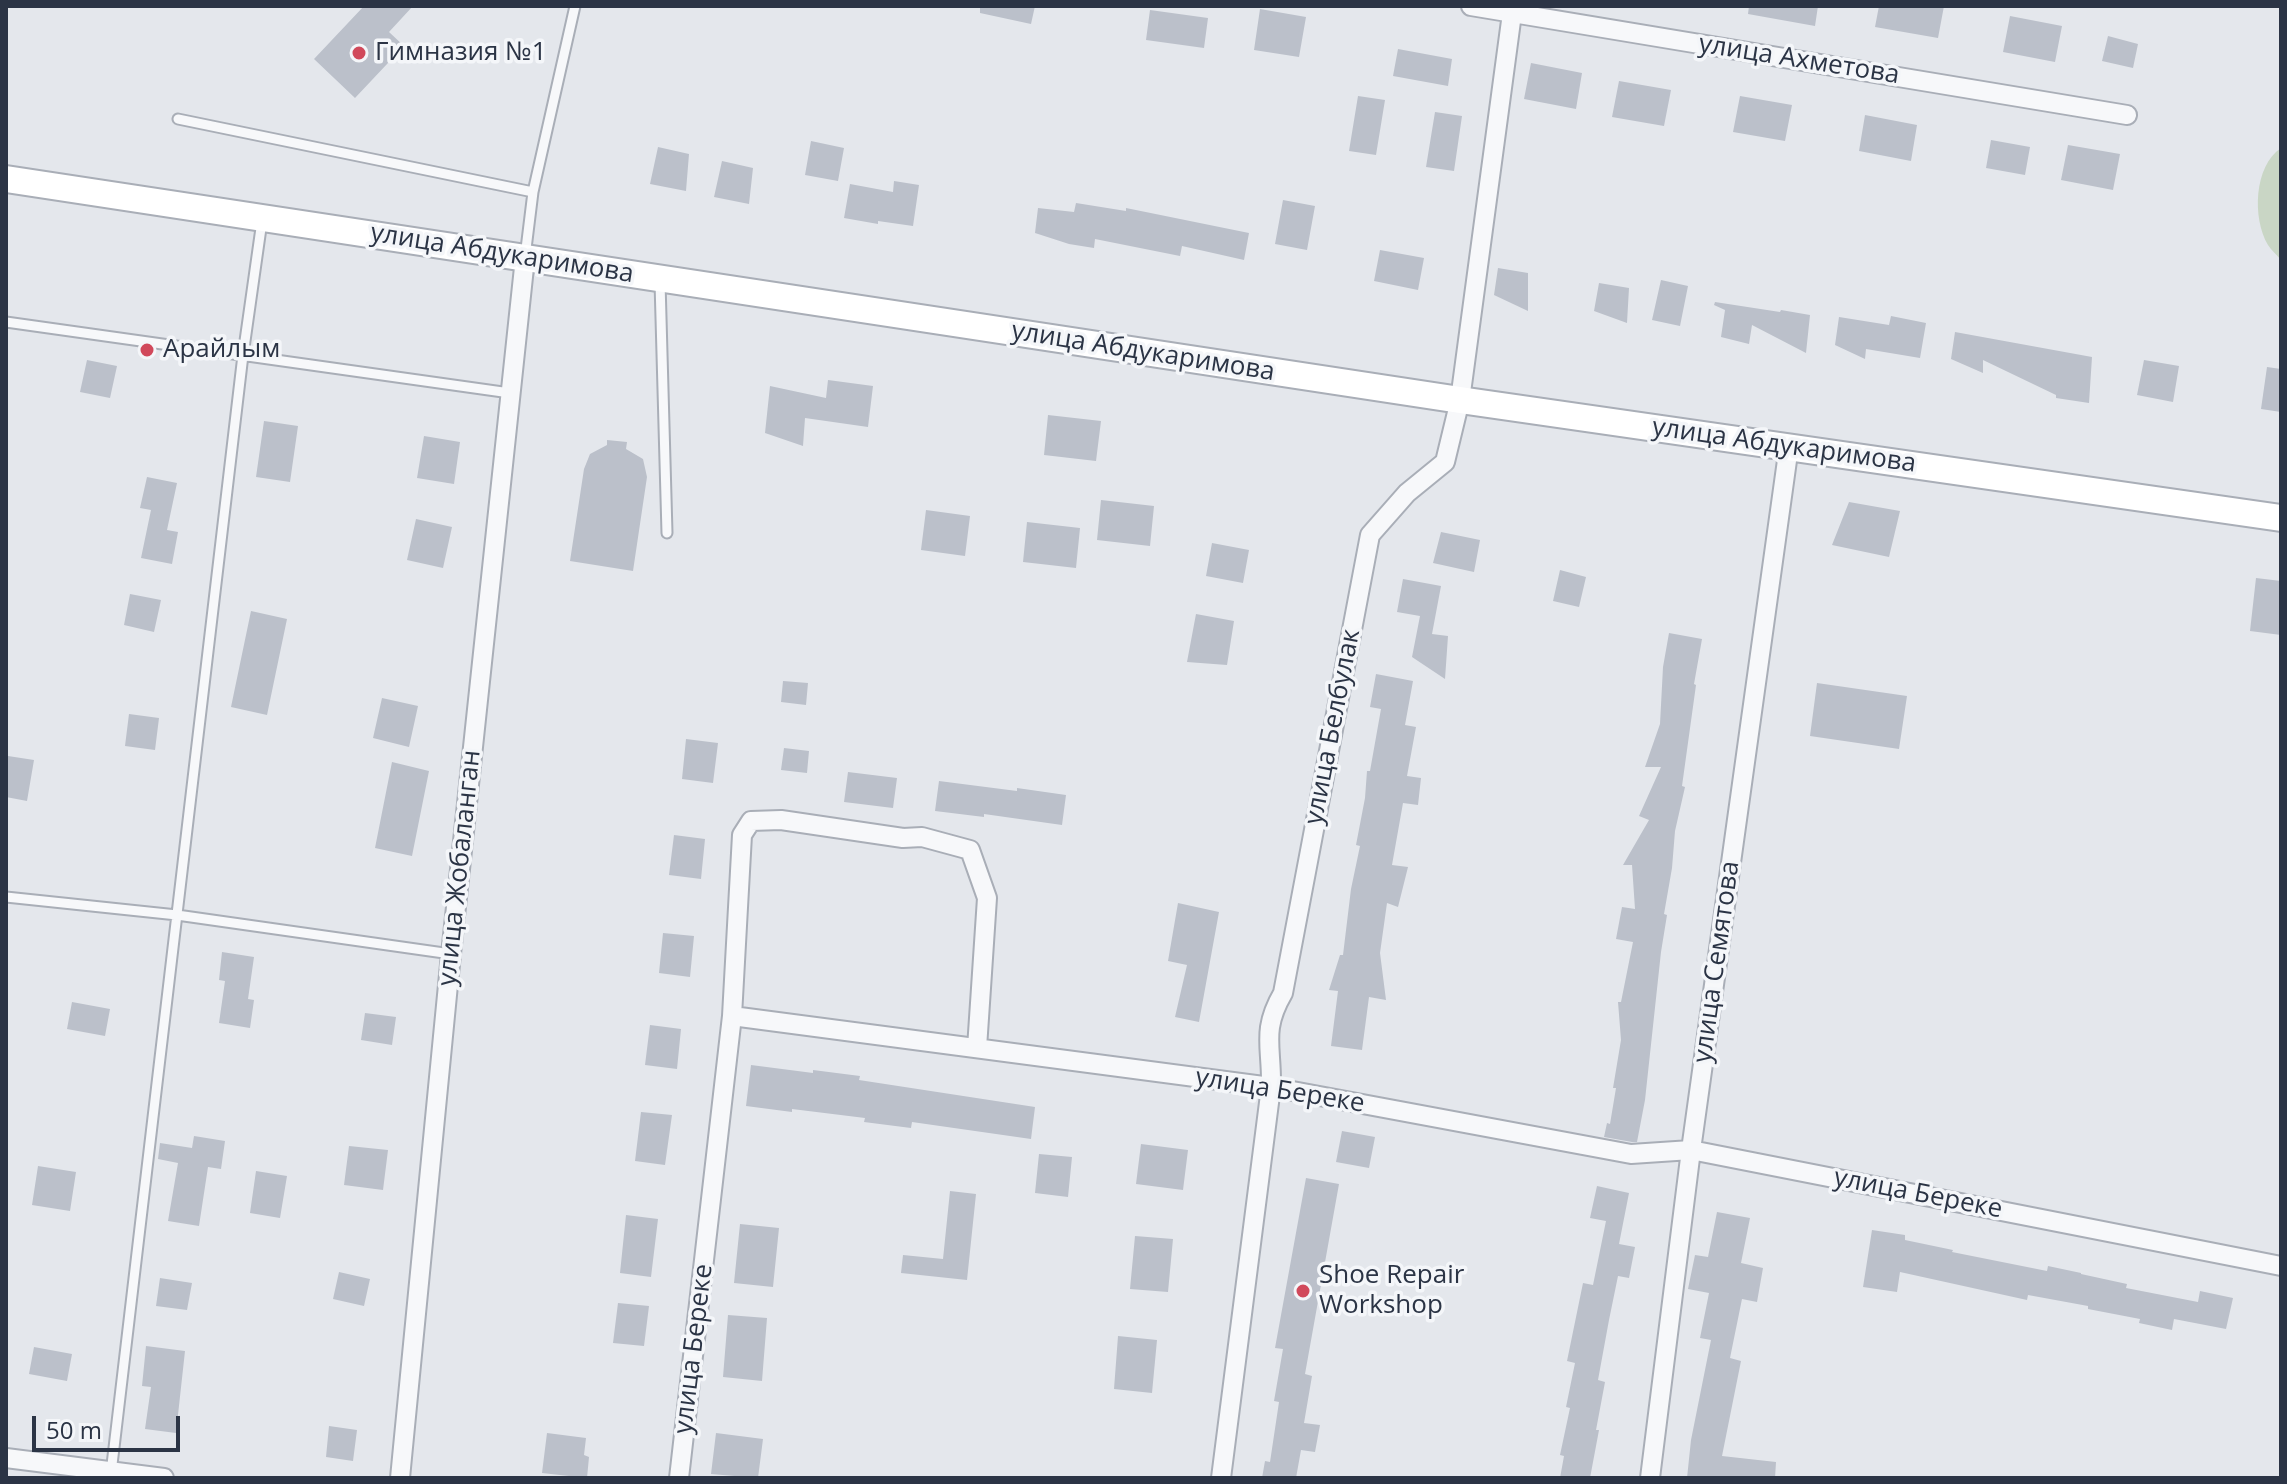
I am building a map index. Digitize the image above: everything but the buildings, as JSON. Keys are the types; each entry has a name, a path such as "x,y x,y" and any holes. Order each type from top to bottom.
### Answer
{"main road":[{"name":"улица Абдукаримова","path":"6,179 1460,400 2281,518"}],"street":[{"name":"улица Ахметова","path":"1471,6 1513,9 2127,115"},
{"name":"улица Белбулак","path":"1221,1478 1271,1087 1270,1019 1283,993 1370,535 1407,493 1445,462 1460,400 1513,9"},
{"name":"улица Жобаланган","path":"400,1478 451,954 525,258"},
{"name":"улица Семятова","path":"1650,1478 1691,1150 1789,446"},
{"path":"732,1016 742,835 751,821 781,820 903,838 922,837 970,850 987,898 977,1048"},
{"name":"улица Береке","path":"679,1478 732,1016 1271,1087 1631,1154 1691,1150 2281,1266"},
{"path":"6,1458 111,1475 164,1478"}],"lane":[{"path":"525,258 533,192 575,6"},
{"path":"178,119 533,192"},
{"path":"111,1475 243,355 262,218"},
{"path":"660,278 667,533"},
{"path":"6,322 510,393"},
{"path":"6,897 177,915 451,954"}],"green space":[{"path":"2281,148 2281,260 2269,247 2263,234 2258,193 2265,167"}],"place":[{"name":"Гимназия №1","path":"359,53"},
{"name":"Арайлым","path":"147,350"},
{"name":"Shoe Repair Workshop","path":"1303,1291"}]}
